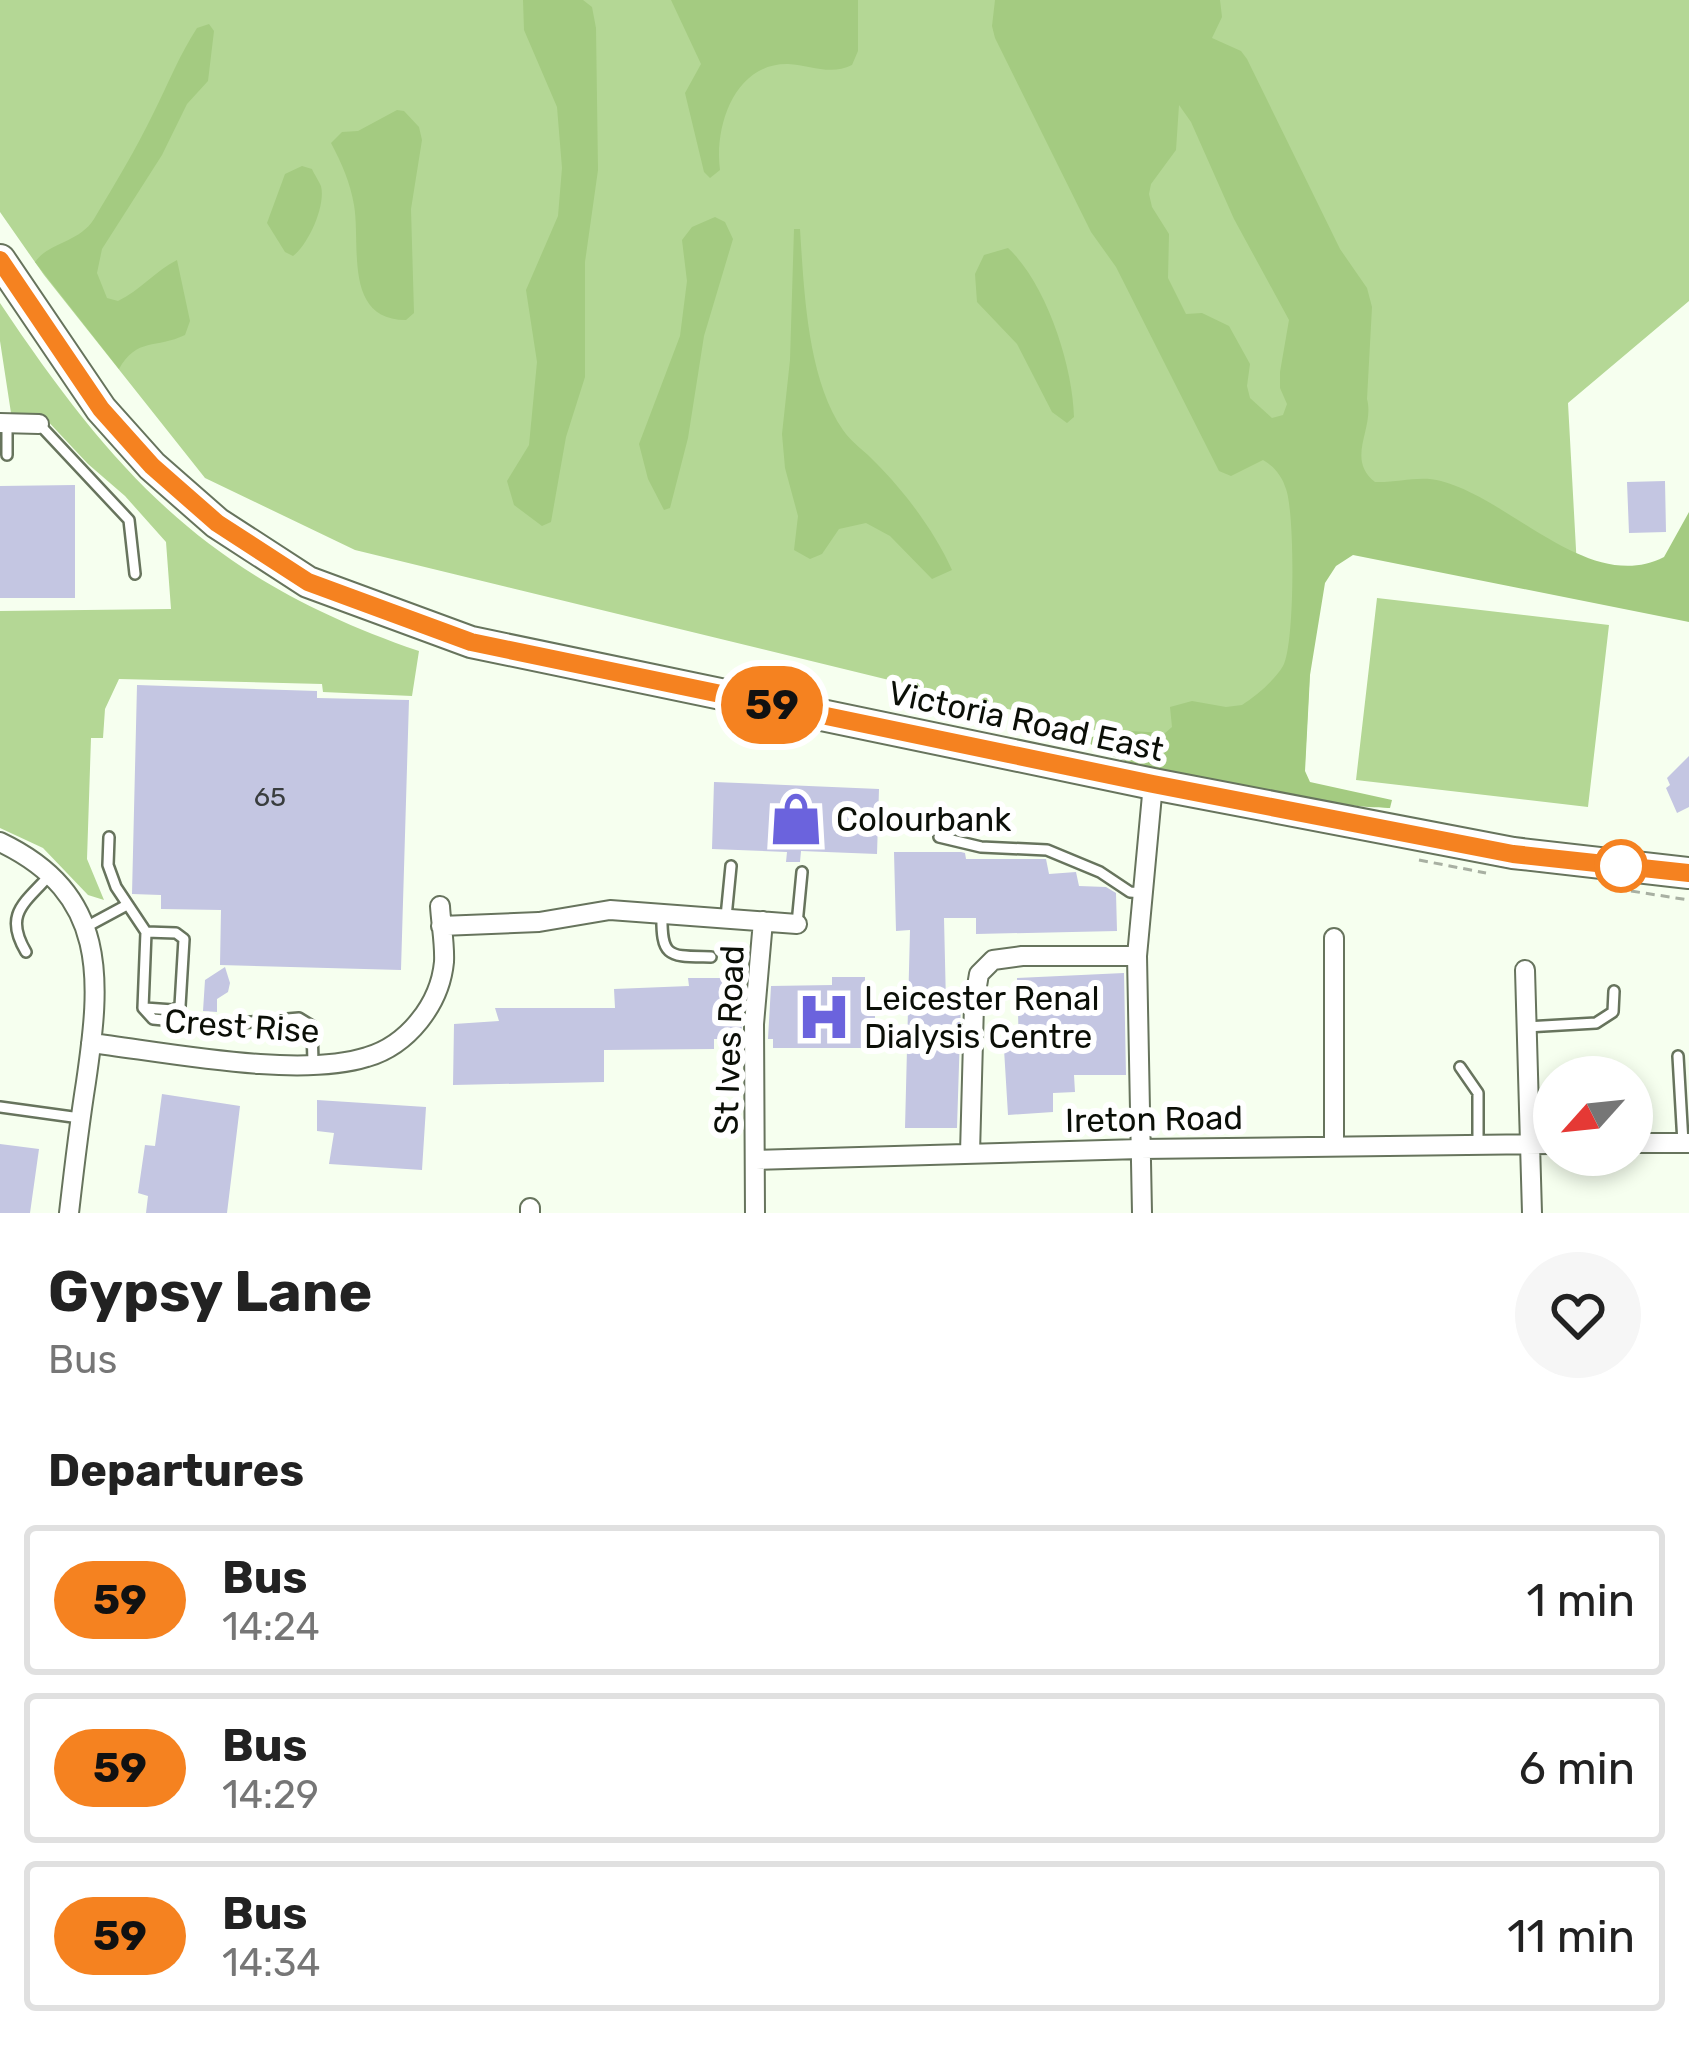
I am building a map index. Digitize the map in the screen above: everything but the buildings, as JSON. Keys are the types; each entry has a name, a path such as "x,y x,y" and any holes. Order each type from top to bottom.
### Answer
{"highway":[{"name":"Victoria Road East","path":"0,260 101,409 152,466 217,523 308,582 471,642 1513,854 1689,872"}],"street":[{"path":"3,423 39,424"},
{"path":"1142,1213 1137,956 1153,784"},
{"path":"0,842 51,874 66,891 86,927 97,974 69,1213"},
{"name":"Crest Rise","path":"92,1043 262,1064 348,1062 373,1056 418,1024 436,992 444,961 440,916 539,922 610,910 796,924"},
{"name":"St Ives Road","path":"755,1213 754,1024 763,921"},
{"path":"1334,938 1334,1146"},
{"path":"970,1153 979,974 992,960 1022,956 1137,956"},
{"path":"1525,970 1532,1213"},
{"path":"1653,1143 1686,1143"},
{"name":"Ireton Road","path":"756,1160 1533,1144"}],"lane":[{"path":"3,423 8,455"},
{"path":"39,424 129,520 135,574"},
{"path":"109,837 108,865 125,906 146,932 143,1008 153,1019 216,1024 299,1018 313,1026 313,1063"},
{"path":"938,837 981,848 1047,850 1100,872 1126,890 1143,893"},
{"path":"725,917 731,866"},
{"path":"796,924 802,872"},
{"path":"26,952 14,920 51,874"},
{"path":"86,927 125,906"},
{"path":"662,913 661,941 666,951 675,956 711,957"},
{"path":"143,1008 180,1006 184,939 176,933 146,932"},
{"path":"1526,1027 1596,1023 1613,1012 1614,992"},
{"path":"1678,1056 1686,1143"},
{"path":"1460,1066 1478,1093 1478,1144"},
{"path":"0,1107 80,1118"}],"green space":[{"path":"0,0 1689,0 1689,301 1568,403 1578,586 1317,540 1304,781 355,550 205,478 44,275 0,212"},
{"path":"523,0 583,0 592,7 596,28 598,170 585,262 585,377 566,437 551,522 542,526 514,505 507,481 529,445 537,362 526,290 558,216 562,168 557,107 524,30"},
{"path":"671,0 858,0 858,51 852,65 844,68 788,64 754,74 732,100 721,135 720,170 710,178 704,172 685,93 701,64"},
{"path":"995,0 1220,0 1222,17 1212,38 1241,51 1247,59 1340,249 1367,288 1372,307 1368,410 1361,453 1366,473 1375,482 1433,479 1468,491 1551,540 1608,564 1636,565 1664,557 1689,512 1689,622 1353,555 1336,566 1325,583 1310,675 1305,771 1310,782 1392,800 1390,808 1279,796 1179,776 1103,752 1086,739 1113,730 1165,733 1172,727 1170,707 1192,701 1242,705 1275,677 1283,666 1290,633 1289,503 1280,476 1263,460 1231,476 1219,471 1116,267 1091,232 992,26","holes":["1179,105 1234,219 1289,320 1280,372 1287,404 1283,415 1272,418 1250,398 1250,364 1229,326 1202,313 1186,314 1168,278 1169,234 1149,194 1176,150"]},
{"path":"209,24 214,31 208,81 187,104 162,155 102,249 97,273 107,298 118,301 177,260 190,321 185,335 140,348 119,369 35,262 94,219 191,38 197,28"},
{"path":"397,110 419,127 422,140 411,209 414,313 406,320 386,317 372,308 364,294 352,197 331,143 342,132 358,131"},
{"path":"302,166 312,169 321,186 321,204 293,256 285,252 267,223 285,174"},
{"path":"715,217 725,222 733,239 704,336 688,438 670,508 664,510 648,479 639,444 680,336 687,281 682,240 692,227"},
{"path":"794,229 800,229 815,359 831,409 847,435 898,487 937,541 952,570 932,579 890,536 866,523 839,529 822,554 810,559 794,550 798,516 782,434 790,360"},
{"path":"1008,248 1034,282 1055,326 1072,397 1074,417 1067,423 1052,412 1017,344 977,302 975,274 984,255"},
{"path":"0,303 87,422 176,517 283,592 419,651 412,696 323,692 322,684 119,679 105,709 103,738 91,738 87,859 104,900 88,895 43,848 0,828 0,611 171,609 166,542 42,415 11,413 0,341"},
{"path":"1377,598 1609,625 1588,807 1356,780"}],"bus line":[{"name":"59","path":"0,260 101,409 152,466 217,523 308,582 471,642 1513,854 1689,873"}],"place":[{"name":"Colourbank","path":"796,819"},
{"name":"Leicester Renal Dialysis Centre","path":"824,1017"}]}
